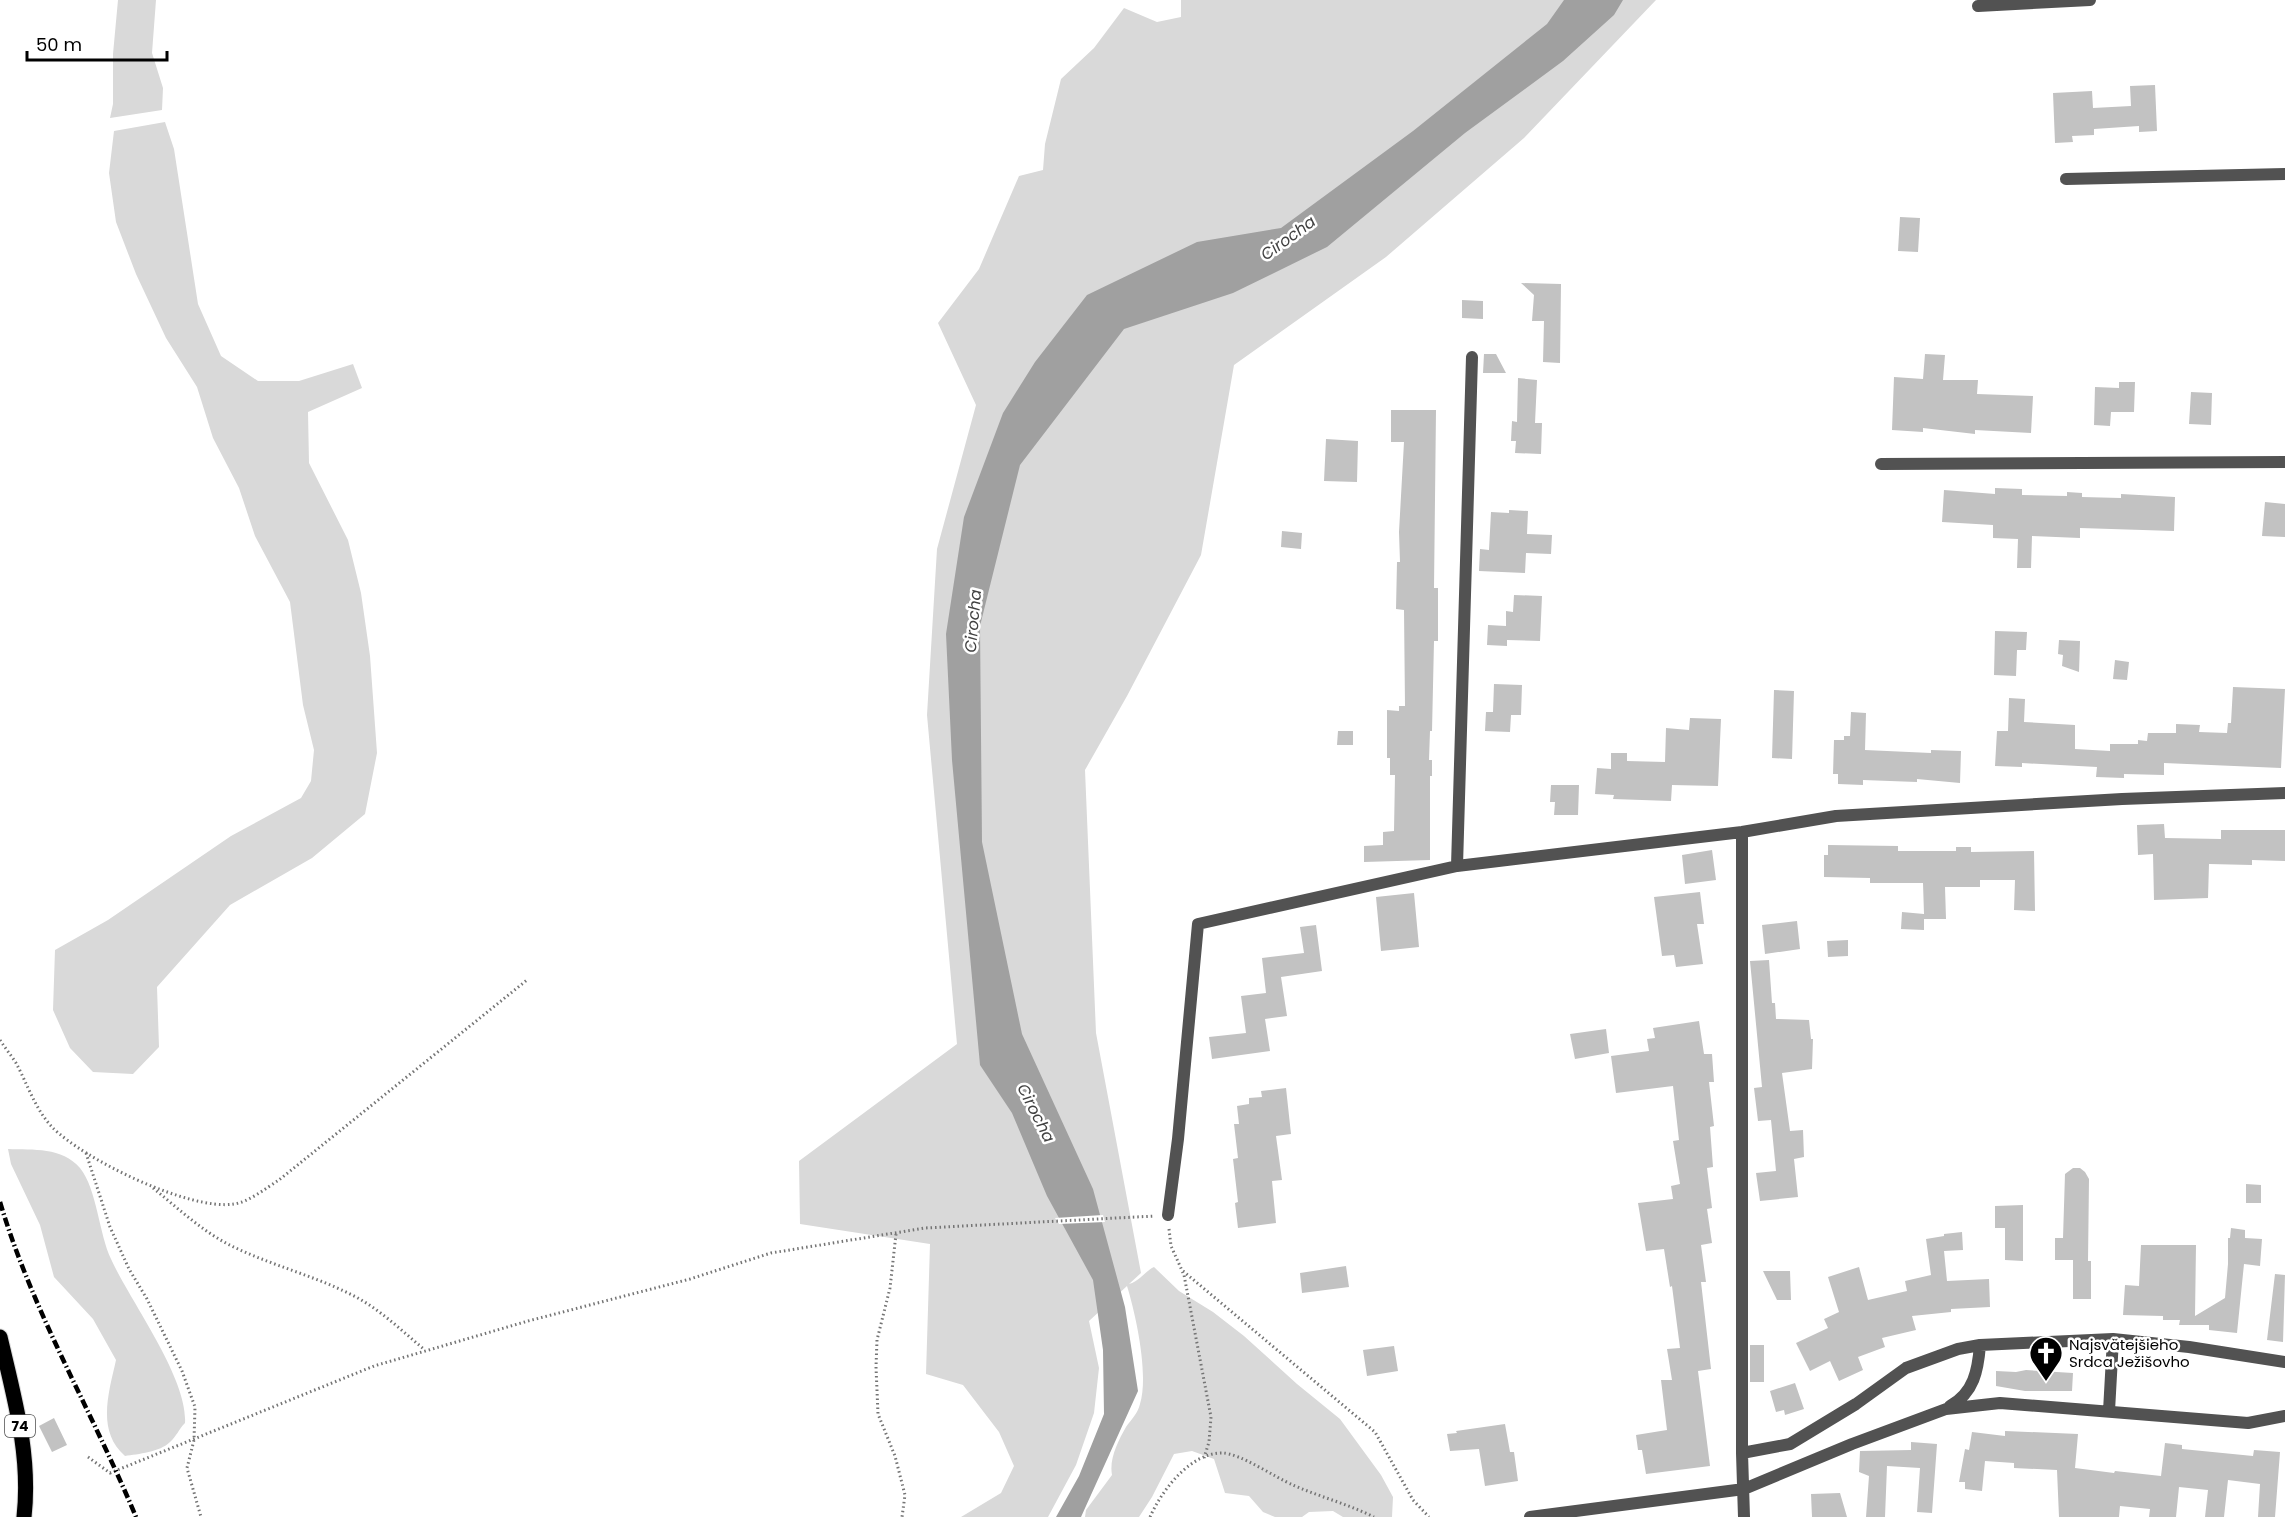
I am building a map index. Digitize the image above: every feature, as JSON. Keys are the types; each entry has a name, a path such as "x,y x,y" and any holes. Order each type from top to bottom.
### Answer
{"main road":[{"name":"74","path":"0,1337 25,1453 27,1488 24,1517"}],"street":[{"path":"1978,6 2090,0"},
{"path":"2066,179 2285,174"},
{"path":"1457,866 1472,357"},
{"path":"1881,464 2285,462"},
{"path":"1168,1215 1178,1139 1198,924 1457,866 1742,832 1836,816 2122,799 2285,793"},
{"path":"1742,832 1742,1453 1744,1517"},
{"path":"1742,1453 1790,1444 1856,1404 1906,1368 1958,1349 1980,1345 2113,1339 2188,1347 2285,1362"},
{"path":"2109,1411 2113,1339"},
{"path":"1530,1517 1744,1489 1960,1401 1967,1393 1979,1364 1980,1345"},
{"path":"1946,1408 2000,1403 2248,1423 2285,1416"}],"path":[{"path":"0,1040 51,1126 86,1153 149,1185 186,1199 235,1204 250,1198 279,1180 527,980"},
{"path":"86,1153 110,1227 182,1371 195,1407 194,1440 187,1468 201,1517"},
{"path":"149,1185 204,1229 237,1249 307,1274 358,1298 381,1313 426,1351"},
{"path":"1168,1215 1171,1246 1184,1275 1211,1417 1209,1442 1204,1458"},
{"path":"88,1457 110,1473 374,1366 528,1321 690,1279 771,1253 925,1228 1143,1217"},
{"path":"896,1234 890,1288 877,1340 876,1367 878,1414 895,1456 905,1495 902,1517"},
{"path":"1180,1269 1375,1432 1413,1500 1429,1517"},
{"path":"1150,1517 1172,1480 1204,1458 1223,1453 1240,1458 1293,1486 1355,1507 1374,1517"}],"shaded area":[{"path":"118,0 156,0 152,53 163,88 162,110 110,118 113,104 113,54"},
{"path":"1181,0 1656,0 1524,138 1386,257 1234,365 1201,555 1127,696 1085,770 1096,1033 1141,1273 1129,1284 1154,1267 1179,1291 1213,1312 1244,1336 1340,1419 1381,1475 1393,1497 1392,1517 1343,1517 1333,1511 1309,1512 1302,1517 1275,1517 1263,1512 1249,1496 1225,1493 1214,1459 1192,1451 1174,1454 1139,1517 1085,1517 1086,1510 1112,1475 1115,1450 1140,1404 1142,1362 1127,1286 1089,1321 1099,1368 1094,1413 1076,1465 1048,1517 961,1517 1001,1493 1014,1466 999,1432 963,1385 926,1374 930,1244 800,1224 799,1161 957,1044 927,715 937,549 976,405 938,323 979,269 1019,176 1043,170 1045,144 1061,79 1094,48 1124,8 1157,22 1181,17"},
{"path":"165,122 174,149 198,304 221,356 258,381 299,381 353,364 362,388 308,412 309,463 348,540 361,593 370,656 377,753 365,814 312,858 230,905 157,987 159,1047 133,1074 93,1072 70,1048 53,1010 55,950 108,920 231,836 301,798 311,781 314,750 303,705 290,602 255,536 239,488 213,438 197,387 166,338 136,274 116,222 109,173 114,131"},
{"path":"8,1149 47,1151 65,1156 80,1168 86,1177 111,1259 168,1362 183,1405 185,1423 172,1440 161,1448 125,1456 110,1435 108,1398 116,1360 93,1319 54,1277 40,1225 11,1164"}],"water":[{"name":"Cirocha","path":"1564,0 1623,0 1614,15 1563,61 1465,133 1327,247 1233,293 1124,329 1020,465 980,626 982,842 1022,1034 1093,1189 1125,1307 1138,1391 1081,1517 1056,1517 1079,1476 1104,1414 1103,1350 1093,1280 1047,1196 1012,1113 980,1065 952,760 946,634 964,517 1003,413 1035,362 1087,295 1197,242 1281,228 1413,131 1547,24"}],"pier":[{"path":"1103,1215 1105,1222 1059,1224 1055,1218"}],"building":[{"path":"2155,85 2157,131 2139,132 2139,126 2094,129 2094,135 2072,136 2073,142 2055,143 2053,93 2092,91 2093,108 2131,106 2130,86"},
{"path":"1900,217 1920,218 1918,252 1898,251"},
{"path":"1521,283 1561,284 1560,363 1543,362 1544,321 1532,321 1534,295"},
{"path":"1462,300 1483,301 1483,319 1462,318"},
{"path":"1484,354 1496,354 1506,373 1483,373"},
{"path":"1925,354 1945,355 1943,380 1978,380 1977,394 2033,396 2031,433 1975,430 1975,434 1923,428 1923,432 1892,430 1894,377 1923,379"},
{"path":"1518,378 1537,380 1535,423 1542,423 1541,454 1515,453 1516,441 1511,441 1512,421 1517,422"},
{"path":"2119,382 2135,382 2134,412 2111,412 2110,426 2094,425 2095,387 2119,388"},
{"path":"2191,392 2212,393 2211,425 2189,424"},
{"path":"1391,410 1436,410 1434,588 1438,588 1438,641 1434,641 1432,731 1430,731 1429,760 1432,760 1432,776 1430,776 1430,860 1364,862 1364,846 1383,845 1383,832 1394,831 1395,775 1390,775 1390,758 1387,758 1387,710 1399,711 1399,706 1405,706 1404,610 1396,609 1404,442 1391,442"},
{"path":"1326,439 1358,441 1357,482 1324,481"},
{"path":"1995,488 2022,489 2022,495 2067,496 2067,492 2082,493 2082,497 2121,498 2121,494 2175,497 2174,531 2080,528 2080,538 2032,536 2031,568 2017,568 2018,539 1993,538 1993,525 1942,522 1944,490 1995,494"},
{"path":"2265,502 2285,504 2285,537 2262,536"},
{"path":"1509,510 1528,511 1527,534 1552,535 1551,554 1526,553 1525,573 1479,571 1480,549 1489,550 1491,512 1509,513"},
{"path":"1282,531 1302,533 1301,549 1281,547"},
{"path":"1514,595 1542,596 1540,641 1507,640 1507,646 1487,645 1488,625 1506,626 1506,611 1513,612"},
{"path":"1995,631 2027,632 2026,650 2017,650 2016,676 1994,675"},
{"path":"2059,640 2080,641 2079,672 2062,666 2063,655 2058,654"},
{"path":"2115,660 2129,662 2127,680 2113,679"},
{"path":"1494,684 1522,685 1521,715 1511,715 1510,732 1485,731 1486,712 1493,712"},
{"path":"2233,687 2285,689 2281,768 2164,763 2164,775 2124,774 2124,778 2096,777 2097,767 2022,763 2022,767 1995,766 1997,731 2008,731 2009,698 2025,699 2024,722 2075,725 2075,749 2110,751 2110,744 2138,744 2138,740 2147,741 2148,733 2176,733 2176,724 2200,725 2199,732 2227,733 2228,723 2231,723"},
{"path":"1774,690 1794,691 1792,759 1772,758"},
{"path":"1851,712 1866,713 1865,750 1931,753 1931,750 1961,751 1960,783 1917,779 1917,782 1863,780 1863,785 1838,784 1838,774 1833,774 1834,740 1844,740 1844,736 1850,736"},
{"path":"1690,718 1721,719 1718,786 1672,785 1671,801 1613,799 1614,795 1595,794 1597,768 1611,769 1611,753 1627,753 1627,761 1665,762 1666,728 1689,730"},
{"path":"1338,731 1353,731 1353,745 1337,745"},
{"path":"1551,785 1579,785 1578,815 1554,815 1555,802 1550,802"},
{"path":"2164,824 2165,838 2221,839 2221,830 2285,830 2285,861 2252,860 2252,865 2209,864 2208,898 2154,900 2153,854 2138,855 2137,825"},
{"path":"1828,845 1898,846 1898,851 1956,851 1956,847 1971,847 1971,852 2034,851 2035,911 2014,910 2015,880 1980,880 1980,887 1945,887 1946,919 1924,919 1924,930 1901,929 1902,912 1924,914 1923,883 1870,883 1870,878 1824,877 1824,855 1828,855"},
{"path":"1712,850 1716,880 1685,884 1682,855"},
{"path":"1700,892 1704,924 1697,924 1703,964 1676,967 1674,955 1662,956 1654,897"},
{"path":"1414,893 1419,947 1381,951 1376,897"},
{"path":"1797,921 1800,949 1765,954 1762,925"},
{"path":"1316,925 1322,971 1281,977 1287,1016 1265,1019 1270,1051 1212,1059 1209,1037 1246,1033 1241,996 1266,993 1262,958 1304,953 1300,927"},
{"path":"1848,940 1848,956 1828,957 1827,941"},
{"path":"1769,960 1772,1003 1775,1003 1776,1019 1809,1020 1811,1039 1813,1039 1812,1069 1782,1073 1790,1131 1803,1130 1804,1157 1794,1159 1798,1197 1760,1201 1756,1173 1776,1171 1771,1120 1758,1121 1754,1088 1762,1087 1750,961"},
{"path":"1699,1021 1704,1054 1712,1054 1714,1082 1709,1082 1714,1126 1710,1127 1713,1167 1707,1168 1712,1208 1707,1209 1712,1243 1701,1245 1706,1282 1701,1282 1711,1369 1698,1371 1710,1466 1646,1474 1642,1450 1638,1450 1636,1435 1667,1430 1661,1380 1672,1380 1667,1349 1680,1348 1672,1286 1670,1287 1664,1249 1646,1251 1638,1203 1673,1199 1671,1186 1680,1184 1673,1141 1679,1140 1673,1086 1616,1093 1611,1056 1649,1051 1647,1039 1655,1038 1653,1028"},
{"path":"1606,1029 1609,1053 1575,1059 1570,1034"},
{"path":"1286,1088 1291,1134 1276,1136 1282,1180 1272,1181 1276,1223 1238,1228 1235,1203 1238,1202 1233,1159 1238,1158 1234,1124 1239,1124 1237,1106 1249,1104 1249,1098 1262,1097 1261,1091"},
{"path":"2073,1168 2080,1168 2089,1179 2088,1261 2091,1261 2091,1299 2073,1299 2073,1260 2055,1260 2055,1238 2063,1238 2065,1174"},
{"path":"2246,1184 2261,1185 2261,1203 2246,1203"},
{"path":"2023,1205 2023,1261 2005,1260 2005,1228 1995,1228 1995,1206"},
{"path":"2231,1228 2245,1230 2245,1238 2262,1239 2260,1266 2244,1264 2237,1333 2209,1330 2209,1325 2179,1325 2180,1320 2163,1320 2163,1316 2123,1315 2125,1285 2139,1286 2141,1245 2196,1245 2195,1316 2225,1298 2228,1238 2230,1238"},
{"path":"1962,1232 1963,1250 1944,1251 1947,1281 1989,1279 1990,1307 1951,1309 1951,1312 1912,1316 1916,1330 1882,1338 1885,1347 1858,1357 1863,1370 1839,1381 1830,1361 1810,1371 1796,1343 1828,1328 1824,1319 1839,1312 1828,1277 1859,1267 1868,1300 1907,1291 1905,1281 1931,1275 1926,1239"},
{"path":"1346,1266 1349,1287 1302,1293 1300,1273"},
{"path":"1763,1271 1790,1271 1791,1300 1777,1300"},
{"path":"2275,1274 2285,1275 2283,1342 2267,1340"},
{"path":"1750,1345 1764,1345 1764,1382 1750,1382"},
{"path":"1394,1346 1398,1371 1367,1376 1363,1350"},
{"name":"Najsvätejšieho Srdca Ježišovho","path":"1996,1371 2073,1373 2072,1391 2025,1391 1996,1386"},
{"path":"1795,1383 1804,1409 1785,1415 1784,1410 1776,1412 1770,1391"},
{"path":"54,1418 67,1445 52,1452 39,1426"},
{"path":"1505,1424 1510,1452 1514,1452 1518,1481 1485,1486 1479,1449 1450,1451 1447,1434"},
{"path":"2005,1431 2078,1434 2075,1468 2114,1473 2115,1471 2161,1476 2165,1443 2182,1445 2182,1449 2253,1456 2254,1450 2280,1452 2275,1517 2258,1517 2260,1484 2228,1480 2224,1517 2205,1517 2208,1490 2179,1487 2176,1517 2149,1517 2150,1509 2120,1506 2119,1517 2059,1517 2057,1470 2014,1468 2014,1463 1985,1461 1982,1491 1965,1489 1965,1482 1959,1482 1965,1449 1969,1450 1972,1432 2005,1436"},
{"path":"1911,1442 1937,1444 1932,1513 1917,1512 1920,1468 1887,1466 1885,1517 1866,1517 1869,1476 1859,1472 1860,1451 1911,1450"},
{"path":"1840,1493 1847,1517 1812,1517 1811,1494"}],"railway":[{"path":"0,1202 29,1283 136,1517"}],"place":[{"name":"Najsvätejšieho Srdca Ježišovho","path":"2046,1382"}]}
